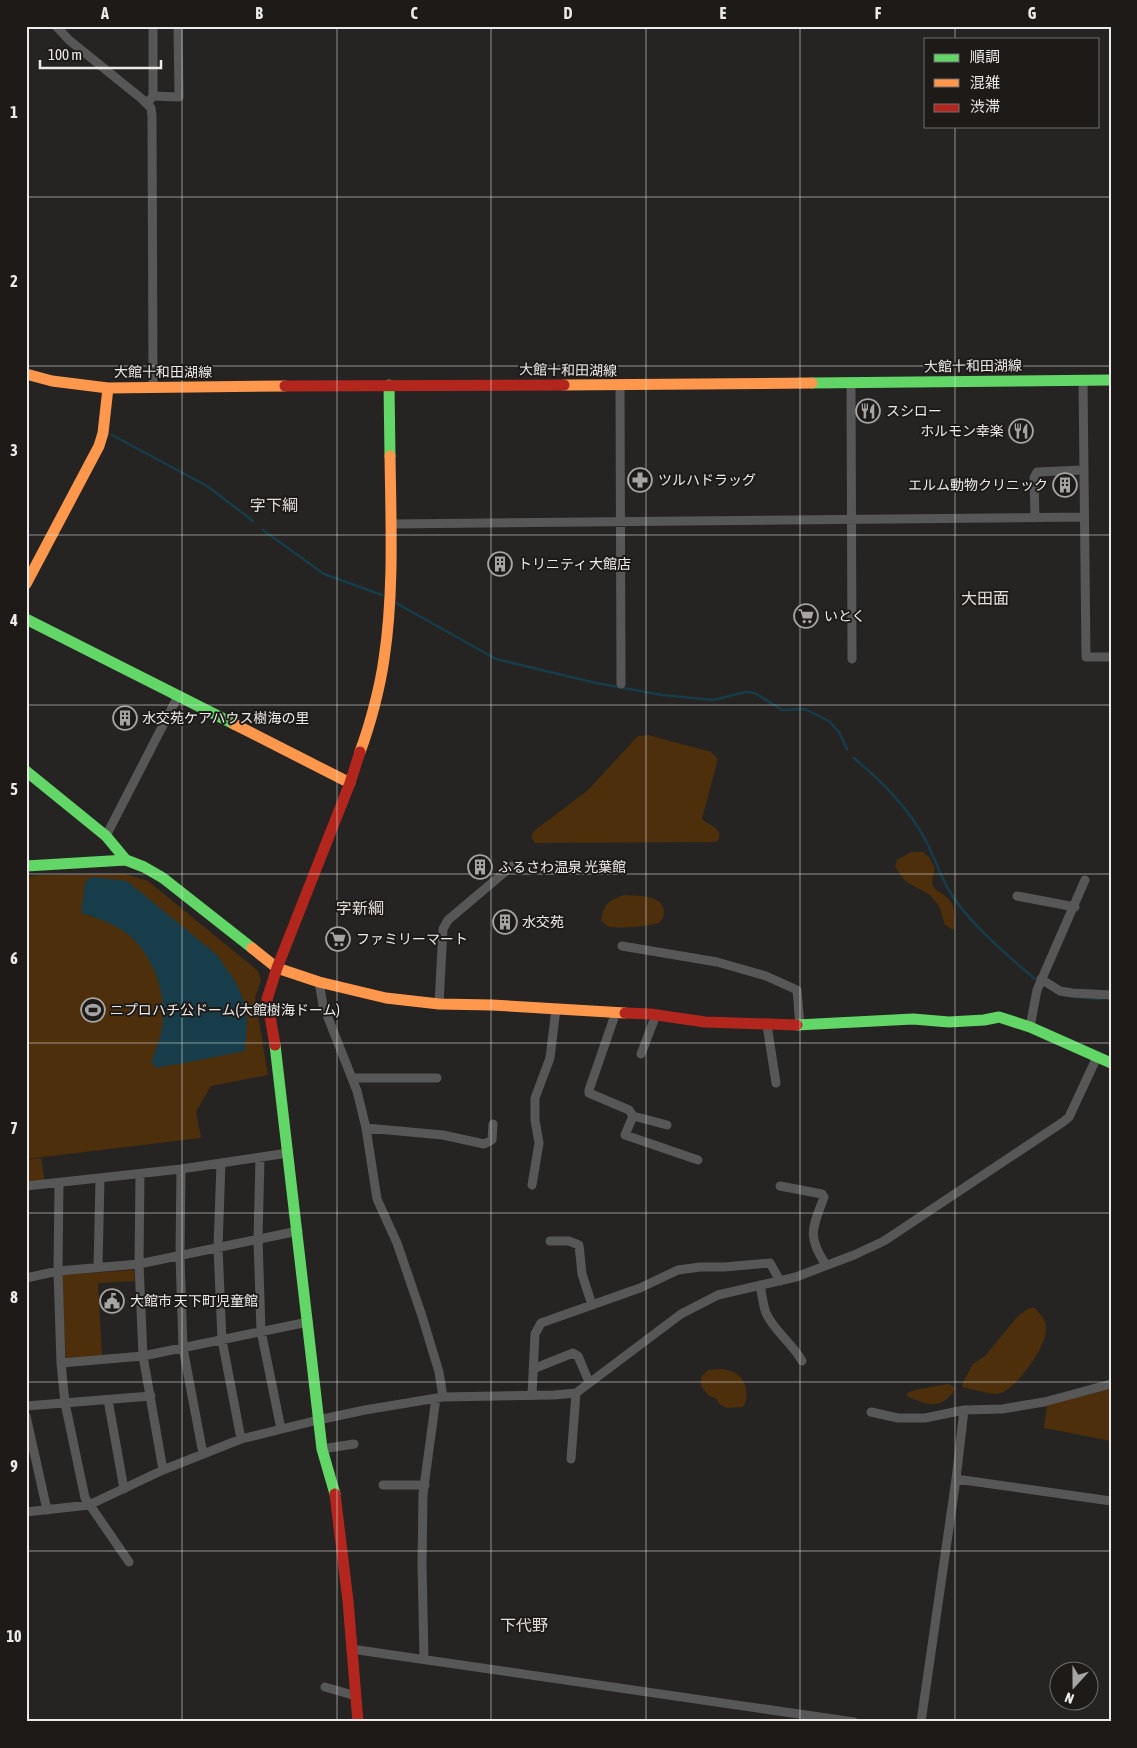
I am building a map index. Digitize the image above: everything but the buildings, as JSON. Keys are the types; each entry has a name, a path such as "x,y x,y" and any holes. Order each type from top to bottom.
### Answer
{"street":[{"path":"56,26 69,40 151,108 153,387"},
{"path":"146,104 153,96 152,26"},
{"path":"153,96 179,97 178,26"},
{"name":"大館十和田湖線","path":"27,374 52,381 108,388 1111,380"},
{"path":"1083,380 1086,657 1111,657"},
{"path":"851,382 852,659"},
{"path":"358,1722 348,1601 335,1491 322,1448 318,1420 277,1057 267,1000 277,968 350,784 366,736 384,661 389,614 391,524 388,385"},
{"path":"620,385 621,684"},
{"path":"26,584 99,446 103,433 108,388"},
{"path":"1036,518 1034,478 1037,472 1084,470"},
{"path":"391,524 1084,517"},
{"path":"26,619 350,784"},
{"path":"106,836 178,696"},
{"path":"26,771 106,836 126,860"},
{"path":"26,866 126,860 144,867 163,878 277,968 320,982 386,998 438,1004 616,1012 705,1022 767,1024 800,1025 913,1019 949,1022 999,1017 1030,1027 1111,1063"},
{"path":"438,1004 444,929 448,920 512,866"},
{"path":"1030,1027 1041,979 1085,880"},
{"path":"1017,896 1074,907"},
{"path":"622,946 717,962 766,976 797,990 800,1025"},
{"path":"1041,979 1060,991 1111,995"},
{"path":"320,982 323,1005 357,1091 366,1128 377,1199 397,1243 439,1372 440,1397 425,1485 422,1564 424,1659"},
{"path":"532,1185 539,1143 535,1120 535,1098 550,1058 556,1009"},
{"path":"616,1012 588,1090 589,1093 628,1110 633,1116 667,1125"},
{"path":"641,1054 656,1015"},
{"path":"767,1024 776,1084"},
{"path":"26,1512 89,1505 164,1470 241,1439 318,1420 440,1397 561,1395 576,1393 681,1314 718,1295 796,1277 854,1255 884,1241 1069,1117 1098,1058"},
{"path":"352,1078 437,1078"},
{"path":"633,1116 625,1135 698,1160"},
{"path":"366,1128 443,1135 484,1144 492,1140 493,1124"},
{"path":"26,1186 181,1169 288,1153"},
{"path":"260,1158 258,1239 261,1331 281,1429"},
{"path":"221,1163 218,1248 222,1340 241,1439"},
{"path":"181,1169 180,1256 183,1348 203,1454"},
{"path":"140,1174 139,1264 144,1356 164,1470"},
{"path":"98,1267 100,1178"},
{"path":"59,1183 58,1270 65,1403 85,1498 129,1562"},
{"path":"780,1186 822,1194 824,1197 815,1220 813,1240 816,1250 826,1265"},
{"path":"26,1278 58,1270 139,1264 298,1231"},
{"path":"550,1241 569,1241 578,1245 582,1274 592,1305"},
{"path":"532,1395 535,1334 541,1323 640,1288 678,1270 770,1263 780,1281"},
{"path":"760,1285 768,1317 797,1352 802,1361"},
{"path":"62,1362 144,1356 308,1322"},
{"path":"534,1369 573,1353 578,1356 589,1382"},
{"path":"871,1412 898,1418 925,1418 964,1410 1002,1409 1044,1402 1111,1384"},
{"path":"571,1459 576,1393"},
{"path":"26,1406 151,1396"},
{"path":"108,1400 124,1489"},
{"path":"921,1722 964,1410"},
{"path":"26,1416 47,1510"},
{"path":"322,1448 354,1444"},
{"path":"956,1479 1111,1501"},
{"path":"383,1485 425,1485"},
{"path":"351,1649 854,1722"},
{"path":"325,1687 356,1696"}],"shaded area":[{"path":"648,735 711,752 718,759 702,819 718,831 719,838 717,842 535,843 531,837 534,831 588,790 638,736"},
{"path":"911,852 923,852 930,858 935,869 932,882 934,887 952,905 954,930 945,925 939,906 930,895 905,881 895,867 897,860"},
{"path":"125,874 148,881 258,971 261,981 255,997 268,1075 211,1086 196,1112 201,1138 26,1159 26,877 41,875"},
{"path":"624,895 648,897 659,901 664,911 661,921 651,925 636,927 614,928 606,925 601,920 604,909 610,901"},
{"path":"41,1158 45,1182 26,1184 26,1160"},
{"path":"134,1270 135,1281 98,1283 102,1356 66,1358 61,1275"},
{"path":"1029,1308 1035,1308 1041,1315 1046,1328 1042,1345 1021,1377 1013,1385 997,1394 962,1387 973,1364 985,1356 1018,1316"},
{"path":"722,1369 735,1373 743,1380 747,1394 743,1407 727,1408 719,1404 717,1399 708,1395 701,1386 701,1377 708,1370"},
{"path":"948,1384 956,1388 951,1395 940,1403 928,1404 907,1396 907,1393 915,1390"},
{"path":"1111,1389 1111,1441 1044,1428 1047,1405"}],"water":[{"path":"93,877 127,881 217,955 237,984 244,1002 247,1021 245,1051 153,1068 155,1064 151,1062 157,1047 163,1020 163,1007 158,980 146,955 129,935 106,922 81,913 85,884 88,879"}],"waterway":[{"path":"112,435 207,486 253,521"},
{"path":"263,530 324,574 382,595"},
{"path":"396,603 496,659 596,683 662,695 713,700 746,692 755,693 782,710 805,709 829,721 839,732 847,749"},
{"path":"854,758 885,786 912,817 926,841 946,886 967,915 989,938 1035,979"},
{"path":"1075,997 1101,999"}],"traffic: fast":[{"path":"812,383 1111,380"},
{"path":"389,385 390,456"},
{"path":"26,619 234,724"},
{"path":"26,771 106,836 126,860"},
{"path":"26,866 126,860 144,867 163,878 252,948"},
{"path":"797,1025 913,1019 949,1022 999,1017 1030,1027 1111,1063"},
{"path":"275,1045 322,1449 335,1494"}],"traffic: slow":[{"path":"26,374 52,381 108,388 285,386"},
{"path":"564,385 812,383"},
{"path":"26,584 99,446 103,433 108,388"},
{"path":"360,752 377,694 387,634 391,558 390,456"},
{"path":"234,724 350,783"},
{"path":"252,948 277,968 319,982 386,998 439,1004 492,1005 625,1013"}],"traffic: jam":[{"path":"285,386 564,385"},
{"path":"275,1045 267,999 277,968 350,783 360,752"},
{"path":"625,1013 650,1014 705,1022 797,1025"},
{"path":"335,1494 348,1601 358,1722"}],"place":[{"name":"スシロー","path":"868,411"},
{"name":"ホルモン幸楽","path":"1021,431"},
{"name":"ツルハドラッグ","path":"640,480"},
{"name":"エルム動物クリニック","path":"1065,485"},
{"name":"トリニティ 大館店","path":"500,564"},
{"name":"いとく","path":"806,616"},
{"name":"水交苑ケアハウス樹海の里","path":"125,718"},
{"name":"ふるさわ温泉 光葉館","path":"480,867"},
{"name":"水交苑","path":"505,922"},
{"name":"ファミリーマート","path":"338,939"},
{"name":"ニプロハチ公ドーム(大館樹海ドーム)","path":"93,1010"},
{"name":"大館市 天下町児童館","path":"112,1301"}],"district":[{"name":"字下綱","path":"274,505"},
{"name":"大田面","path":"985,598"},
{"name":"字新綱","path":"360,908"},
{"name":"下代野","path":"524,1625"}]}
